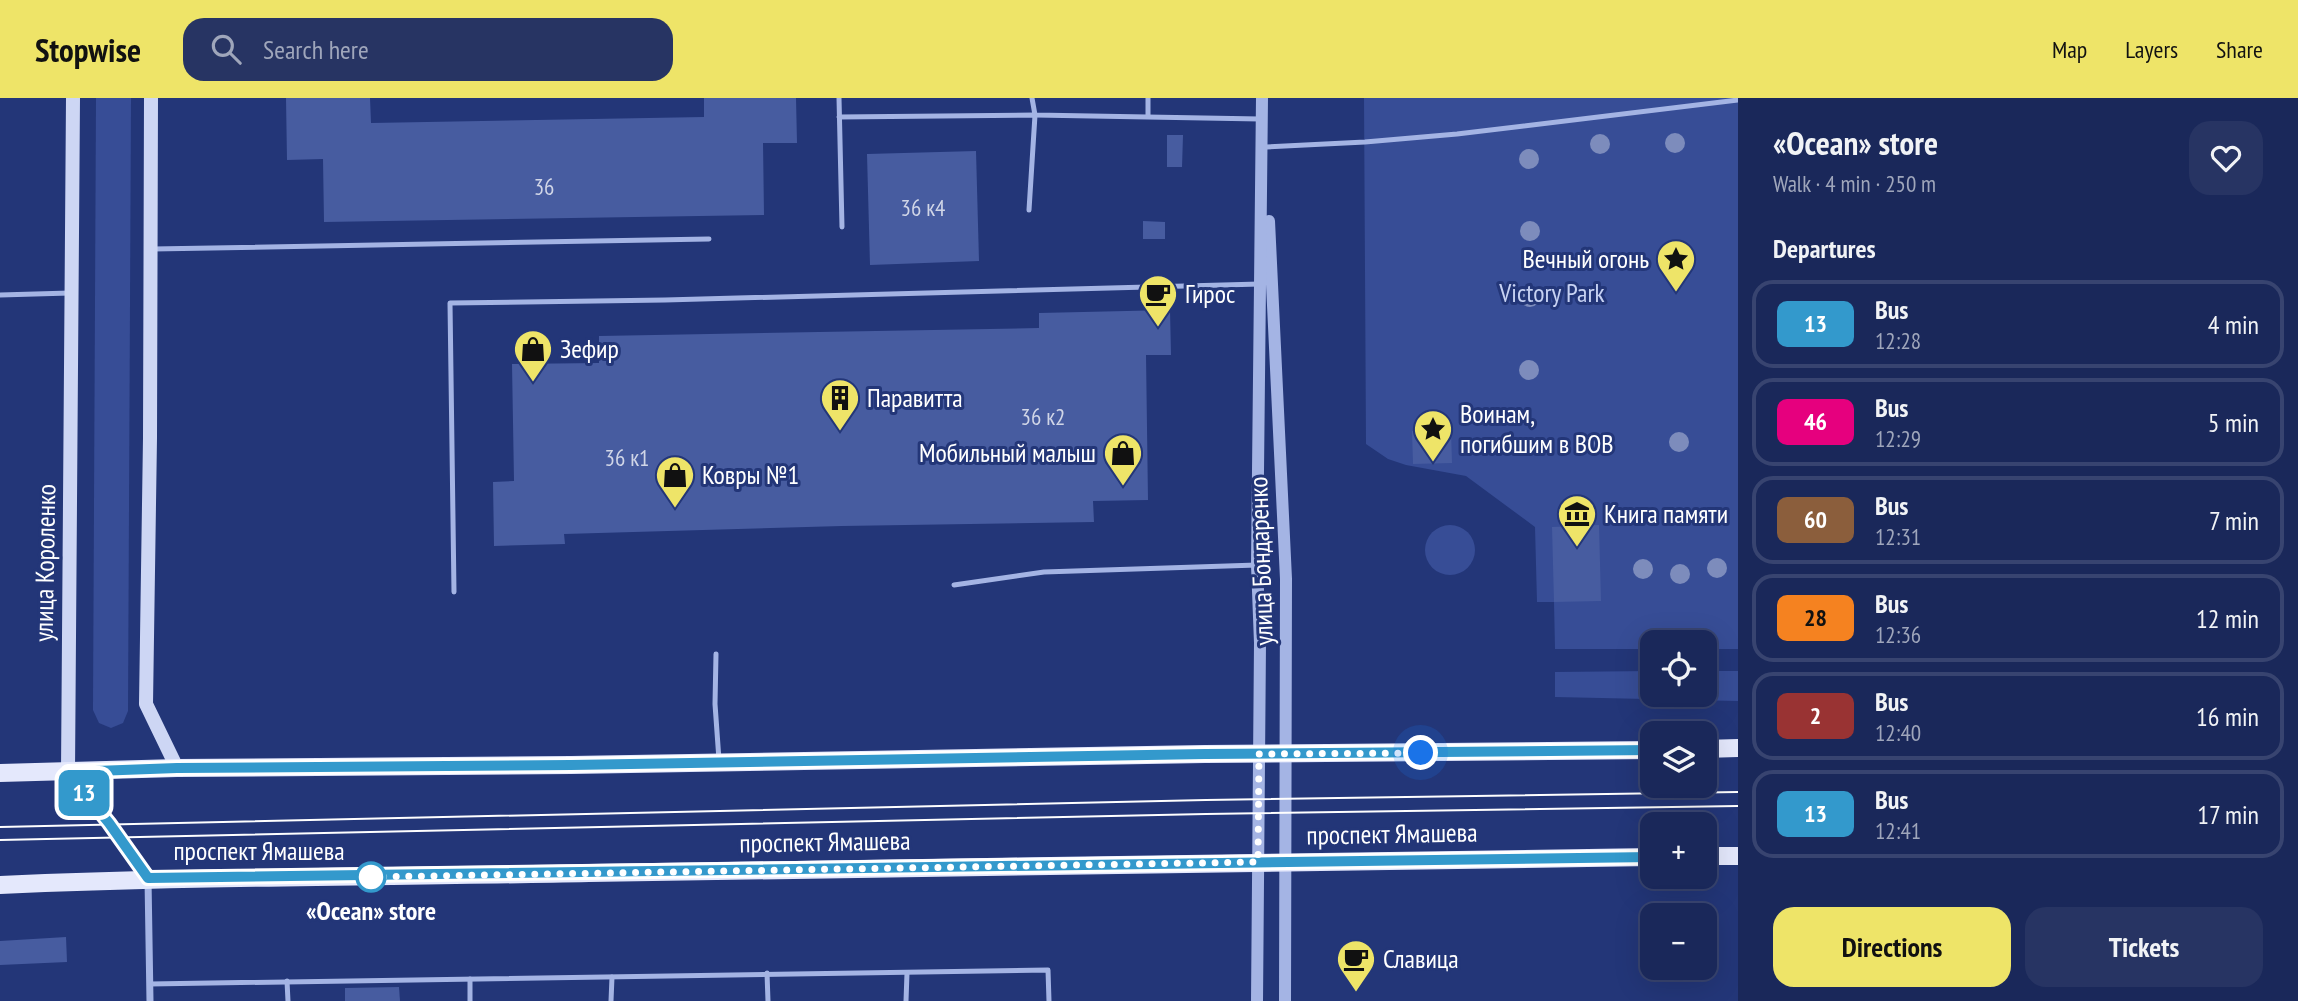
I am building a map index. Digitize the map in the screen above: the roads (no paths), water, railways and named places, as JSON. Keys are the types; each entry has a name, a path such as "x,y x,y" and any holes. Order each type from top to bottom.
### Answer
{"main road":[{"name":"улица Короленко","path":"68,772 73,98"},
{"path":"151,98 146,704 177,768"},
{"path":"1717,749 1738,748"},
{"path":"0,773 177,768 1640,750"},
{"path":"68,772 148,878"},
{"path":"1717,856 1738,856"},
{"name":"проспект Ямашева","path":"0,885 148,878 1640,857"}],"street":[{"name":"улица Бондаренко","path":"1257,1001 1260,643 1257,565 1262,98"},
{"name":"улица Бондаренко","path":"1262,120 1266,147 1286,579 1286,1001"},
{"path":"148,878 149,1001"}],"lane":[{"path":"839,98 842,227"},
{"path":"1029,209 1035,115 1032,98"},
{"path":"1148,98 1148,116"},
{"path":"1266,147 1457,134 1738,100"},
{"path":"839,117 1035,115 1262,120"},
{"path":"150,249 709,239"},
{"path":"454,592 450,303 1261,284"},
{"path":"0,295 72,293"},
{"path":"954,585 1044,572 1257,565"},
{"path":"716,654 715,704 719,763"},
{"path":"150,984 1048,970 1049,1001"},
{"path":"906,1001 907,972"},
{"path":"767,973 768,1001"},
{"path":"611,1001 612,977"},
{"path":"470,979 470,1001"},
{"path":"287,981 288,1001"}],"tram line":[{"path":"0,827 1206,800 1738,792"},
{"path":"0,840 1206,814 1738,806"}],"place":[{"name":"Вечный огонь","path":"1676,293"},
{"name":"Гирос","path":"1158,328"},
{"name":"Зефир","path":"533,383"},
{"name":"Паравитта","path":"840,432"},
{"name":"Воинам, погибшим в ВОВ","path":"1433,463"},
{"name":"Мобильный малыш","path":"1123,487"},
{"name":"Ковры №1","path":"675,509"},
{"name":"Книга памяти","path":"1577,548"},
{"name":"«Ocean» store","path":"371,877"},
{"name":"Славица","path":"1356,993"}],"park label":[{"name":"Victory Park","path":"1552,293"}]}
